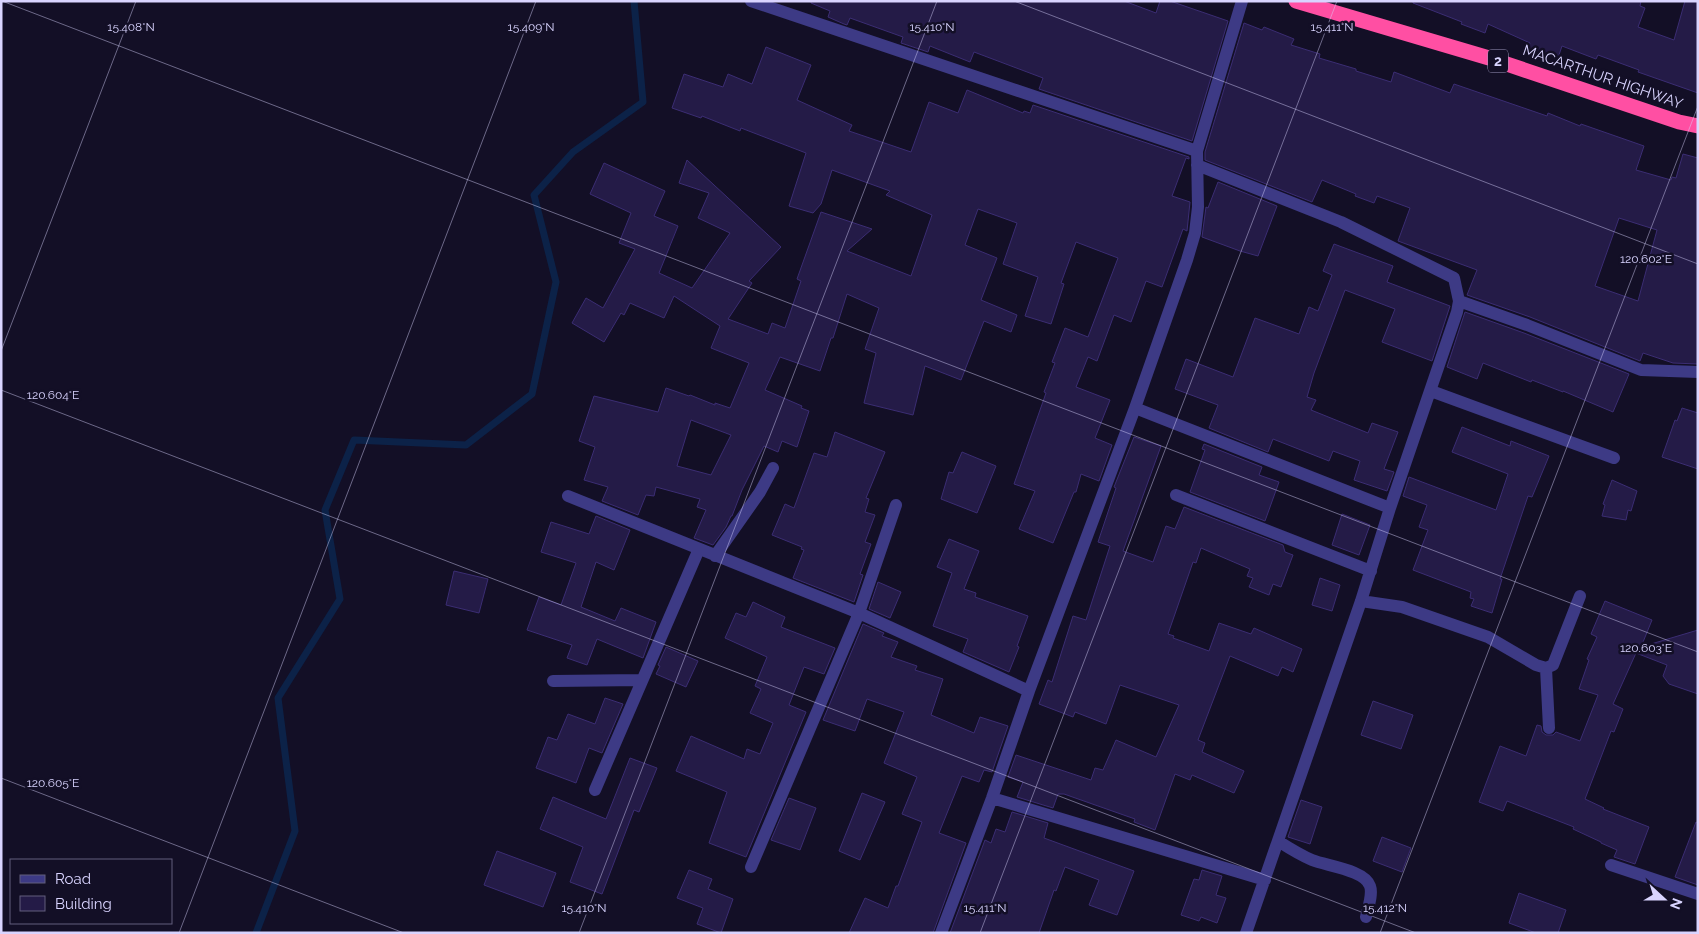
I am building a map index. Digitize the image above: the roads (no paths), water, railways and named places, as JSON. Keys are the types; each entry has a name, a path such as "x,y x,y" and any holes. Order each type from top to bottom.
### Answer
{"highway":[{"name":"MACARTHUR HIGHWAY","path":"1296,1 1490,58 1680,122 1698,126"}],"street":[{"path":"751,1 1197,151"},
{"path":"941,933 1135,408 1195,233 1198,207 1197,151 1242,1"},
{"path":"1197,165 1341,222 1454,278 1459,301 1457,312 1390,508 1361,601 1246,933"},
{"path":"1459,301 1641,370 1698,372"},
{"path":"1431,391 1614,458"},
{"path":"1135,408 1390,508"},
{"path":"715,556 760,492 773,468"},
{"path":"1176,495 1371,571"},
{"path":"568,496 859,613 1029,691"},
{"path":"751,867 859,613 896,505"},
{"path":"595,790 699,549"},
{"path":"1361,601 1402,607 1488,637 1536,665 1546,668 1553,665 1580,596"},
{"path":"1546,668 1549,728"},
{"path":"553,681 642,680"},
{"path":"992,798 1265,880"},
{"path":"1278,841 1293,851 1358,874 1367,880 1371,888 1366,917"},
{"path":"1611,865 1698,894"}],"waterway":[{"path":"256,933 295,831 278,698 340,599 325,510 354,440 466,445 532,394 556,282 534,195 573,152 643,102 634,1"}]}
